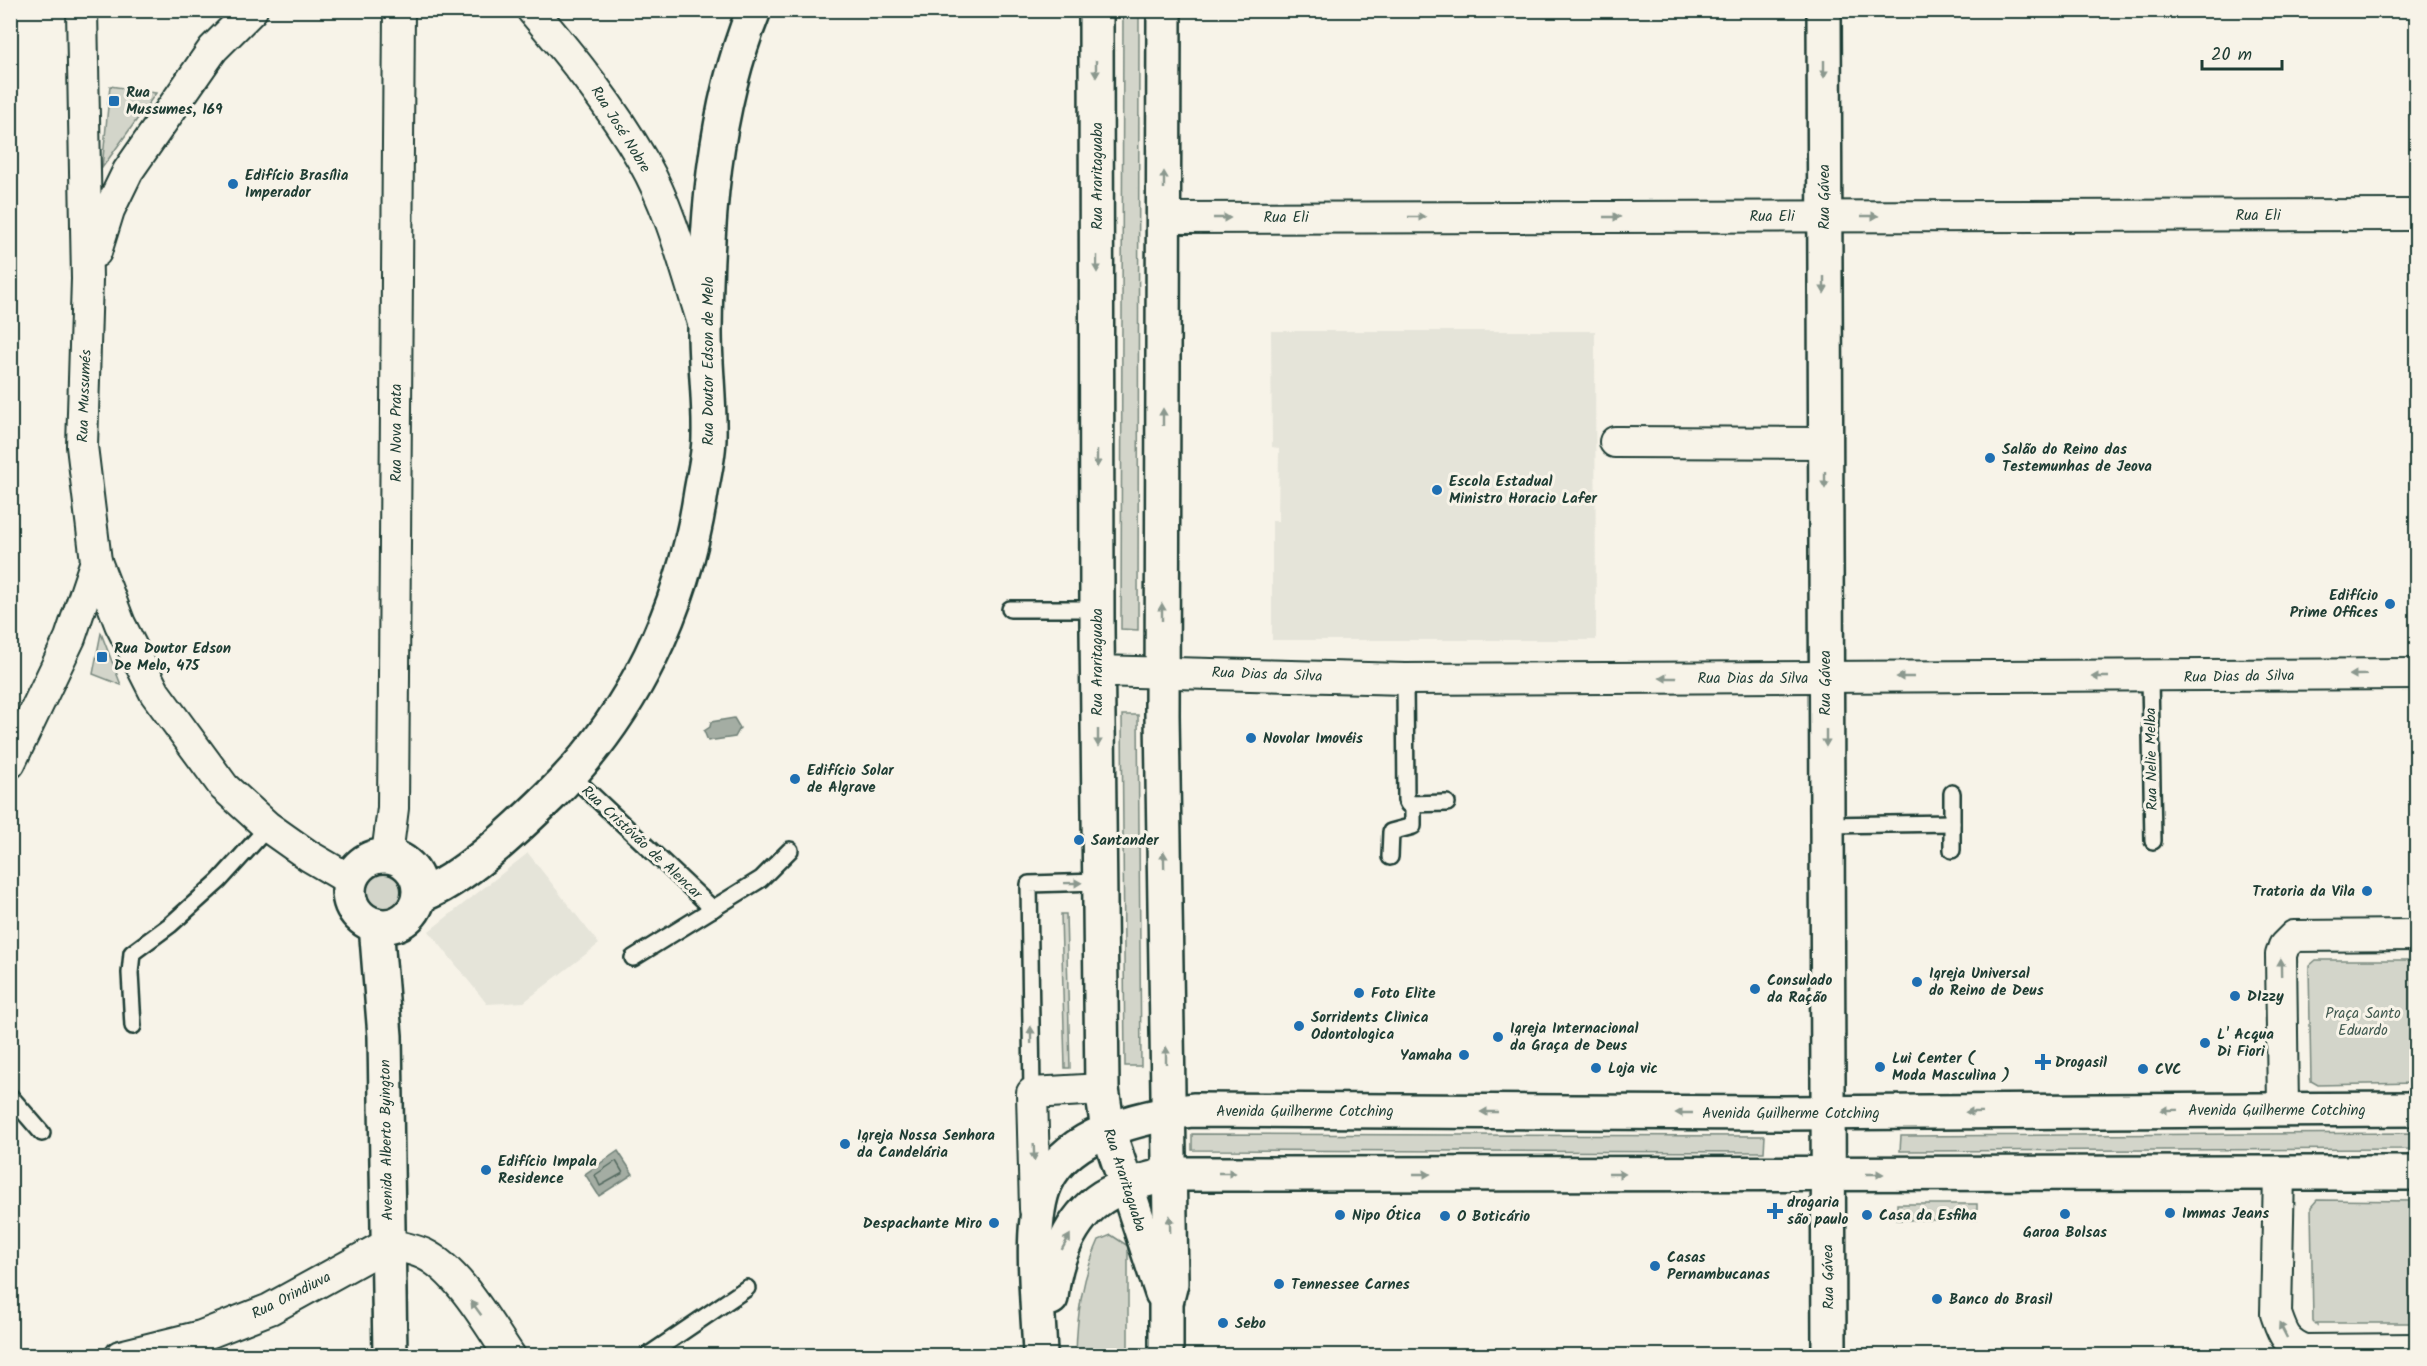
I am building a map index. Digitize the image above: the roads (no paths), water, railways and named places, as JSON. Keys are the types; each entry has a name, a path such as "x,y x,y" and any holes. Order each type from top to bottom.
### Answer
{"main road":[{"name":"Rua Doutor Edson de Melo","path":"419,896 445,885 477,861 528,818 571,775 621,710 666,624 683,579 696,529 709,439 705,332 712,183 736,64 754,10"},
{"name":"Rua Araritaguaba","path":"1096,10 1097,670 1102,1089 1108,1130 1166,1303"},
{"name":"Rua Araritaguaba","path":"1164,10 1162,670 1166,1114 1171,1283 1166,1303 1166,1356"},
{"name":"Rua Gávea","path":"1824,10 1829,1356"},
{"path":"387,855 408,865 419,885 419,896 408,916 399,923 376,925 356,913 351,903 350,880 364,861 387,855"},
{"name":"Avenida Alberto Byington","path":"376,925 385,1036 390,1356"},
{"name":"Avenida Guilherme Cotching","path":"1040,1347 1036,1227 1045,1183 1053,1170 1080,1146 1108,1130 1166,1114 1193,1110 1827,1113 2416,1109"},
{"path":"1040,1347 1049,1320 1058,1258 1081,1217 1097,1202 1128,1186 1169,1174 2416,1173"}],"street":[{"name":"Rua Mussumés","path":"10,763 70,638 96,561 89,522 82,446 87,279 82,10"},
{"path":"87,279 116,195 128,171 213,49 252,10"},
{"name":"Rua Nova Prata","path":"387,855 393,808 399,10"},
{"name":"Rua José Nobre","path":"532,10 581,66 644,162 680,249 705,332"},
{"path":"86,184 100,195 116,195"},
{"name":"Rua Eli","path":"1163,218 2416,215"},
{"path":"1615,442 1825,443"},
{"path":"96,561 120,624 155,693 224,787 268,827 309,856 350,880"},
{"name":"Rua Dias da Silva","path":"1097,670 1162,670 1405,679 2416,674"},
{"path":"2283,1109 2281,955 2288,940 2294,936 2416,934"},
{"path":"1036,1227 1032,1093 1102,1089"},
{"path":"2279,1173 2276,1314 2282,1333 2292,1345 2306,1350 2416,1349"},
{"path":"388,1244 424,1254 443,1266 510,1356"},
{"name":"Rua Orindiuva","path":"120,1356 201,1336 270,1309 388,1244"}],"lane":[{"path":"1010,609 1097,609"},
{"name":"Rua Nelie Melba","path":"2150,677 2153,841"},
{"path":"1405,679 1406,800 1408,804 1447,803"},
{"name":"Rua Cristóvão de Alencar","path":"571,775 713,909"},
{"path":"1952,793 1952,850"},
{"path":"1390,857 1391,832 1413,826 1415,821 1413,804"},
{"path":"1826,825 1952,823"},
{"path":"133,1026 130,973 132,953 170,925 219,881 268,827"},
{"name":"Rua Cristóvão de Alencar","path":"633,958 761,879 790,850"},
{"path":"1032,1093 1029,884 1099,882"},
{"path":"10,1096 42,1133"},
{"path":"647,1356 747,1288"}],"water":[{"path":"734,718 740,728 735,737 708,741 704,731 710,727 711,722"},
{"path":"618,1151 633,1174 599,1196 585,1174"}],"place":[{"name":"Rua Mussumes, 169","path":"114,101"},
{"name":"Edifício Brasília Imperador","path":"233,184"},
{"name":"Salão do Reino das Testemunhas de Jeova","path":"1990,458"},
{"name":"Escola Estadual Ministro Horacio Lafer","path":"1437,490"},
{"name":"Edifício Prime Offices","path":"2390,604"},
{"name":"Rua Doutor Edson De Melo, 475","path":"102,657"},
{"name":"Novolar Imovéis","path":"1251,738"},
{"name":"Edifício Solar de Algrave","path":"795,779"},
{"name":"Santander","path":"1079,840"},
{"name":"Tratoria da Vila","path":"2367,891"},
{"name":"Igreja Universal do Reino de Deus","path":"1917,982"},
{"name":"Consulado da Ração","path":"1755,989"},
{"name":"Foto Elite","path":"1359,993"},
{"name":"DIzzy","path":"2235,996"},
{"name":"Sorridents Clinica Odontologica","path":"1299,1026"},
{"name":"Igreja Internacional da Graça de Deus","path":"1498,1037"},
{"name":"L' Acqua Di Fiori","path":"2205,1043"},
{"name":"Yamaha","path":"1464,1055"},
{"name":"Drogasil","path":"2043,1062"},
{"name":"Lui Center ( Moda Masculina )","path":"1880,1067"},
{"name":"Loja vic","path":"1596,1068"},
{"name":"CVC","path":"2143,1069"},
{"name":"Igreja Nossa Senhora da Candelária","path":"845,1144"},
{"name":"Edifício Impala Residence","path":"486,1170"},
{"name":"drogaria são paulo","path":"1775,1211"},
{"name":"Immas Jeans","path":"2170,1213"},
{"name":"Garoa Bolsas","path":"2065,1214"},
{"name":"Nipo Ótica","path":"1340,1215"},
{"name":"Casa da Esfiha","path":"1867,1215"},
{"name":"O Boticário","path":"1445,1216"},
{"name":"Despachante Miro","path":"994,1223"},
{"name":"Casas Pernambucanas","path":"1655,1266"},
{"name":"Tennessee Carnes","path":"1279,1284"},
{"name":"Banco do Brasil","path":"1937,1299"},
{"name":"Sebo","path":"1223,1323"}],"park label":[{"name":"Praça Santo Eduardo","path":"2363,1022"}]}
